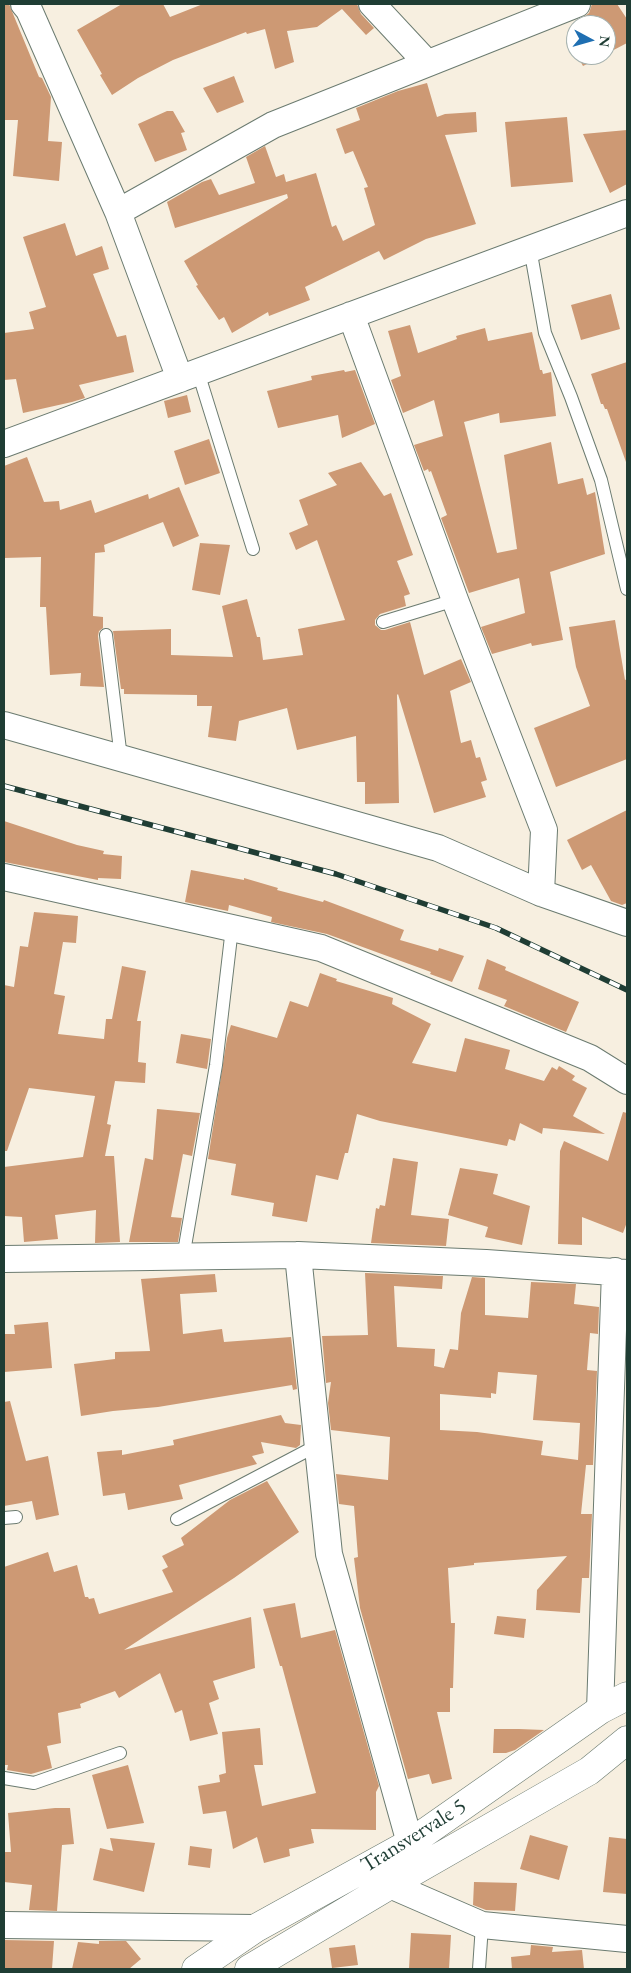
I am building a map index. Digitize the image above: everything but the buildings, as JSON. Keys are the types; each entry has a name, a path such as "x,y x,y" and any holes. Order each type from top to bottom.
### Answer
{"main road":[{"name":"Transvervale 5","path":"196,1969 256,1928 410,1843 600,1710 627,1696"},
{"name":"Transvervale 5","path":"249,1969 390,1885 590,1771 627,1740"}],"street":[{"path":"24,4 29,10 189,375"},
{"path":"372,4 427,63"},
{"path":"118,212 273,125 577,4"},
{"path":"4,444 627,212"},
{"path":"351,315 455,600 544,830 541,892"},
{"path":"4,725 438,848 541,892 627,923"},
{"path":"4,876 321,948 590,1058 627,1082"},
{"path":"298,1255 329,1554 410,1843"},
{"path":"4,1259 298,1255 486,1263 621,1272 600,1710"},
{"path":"390,1885 482,1925 627,1939"},
{"path":"4,1925 256,1928"}],"lane":[{"path":"530,248 545,333 571,397 601,480 627,589"},
{"path":"189,375 253,549"},
{"path":"383,622 455,600"},
{"path":"106,635 121,758"},
{"path":"183,1258 216,1065 232,928"},
{"path":"177,1519 318,1445"},
{"path":"4,1778 34,1783 120,1753"},
{"path":"479,1969 482,1925"}],"railway":[{"path":"4,786 336,874 496,928 627,990"}]}
